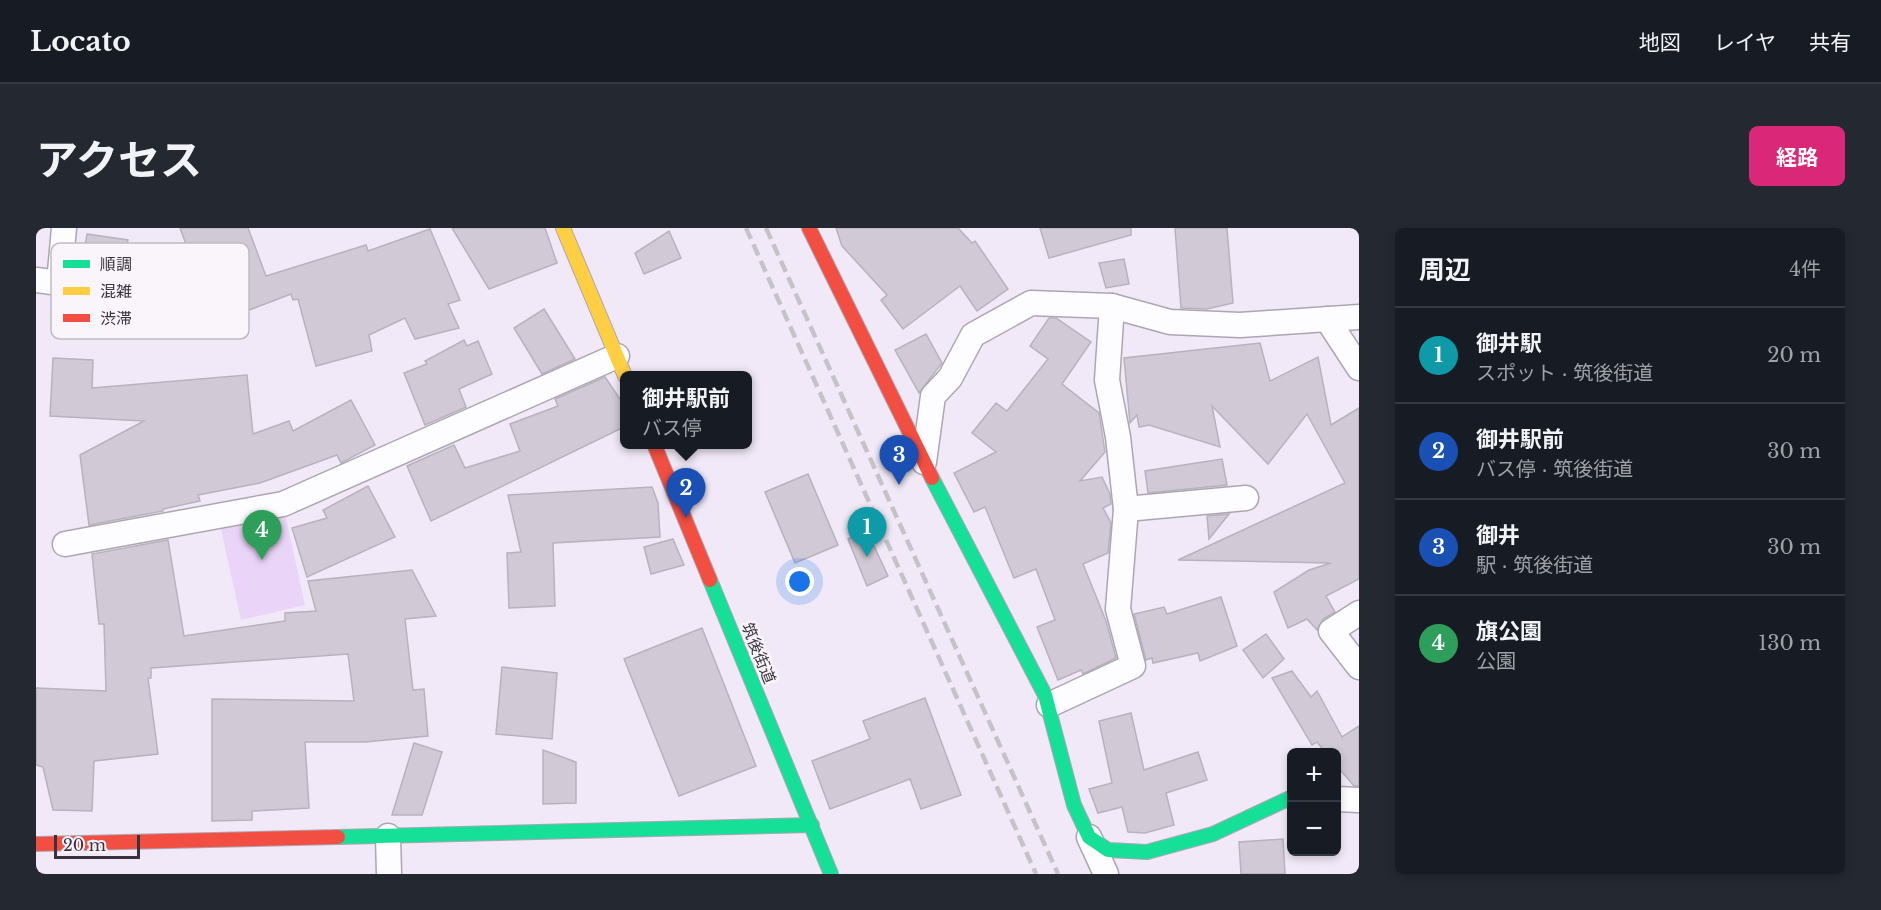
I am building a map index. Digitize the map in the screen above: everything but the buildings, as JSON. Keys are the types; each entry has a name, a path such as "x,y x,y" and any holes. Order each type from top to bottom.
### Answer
{"street":[{"path":"63,243 64,228"},
{"path":"65,544 283,504 621,365 563,228"},
{"path":"809,228 924,462 1048,705 1074,805 1106,874"},
{"path":"36,280 51,282"},
{"path":"924,462 933,396 950,378 973,335 1031,303 1112,306 1170,321 1240,325 1359,317"},
{"path":"1048,705 1133,666 1118,609 1126,509 1118,437 1107,380 1112,306"},
{"path":"1327,319 1359,368"},
{"name":"筑後街道","path":"656,449 831,874"},
{"path":"1126,509 1246,498"},
{"path":"1359,613 1331,631 1359,668"},
{"path":"1089,837 1108,850 1147,852 1213,834 1287,799"},
{"path":"1341,799 1359,801"},
{"path":"36,844 812,825"},
{"path":"388,836 389,874"}],"shaded area":[{"path":"283,504 305,605 241,620 218,516"}],"railway":[{"path":"746,228 1036,874"},
{"path":"766,228 1058,874"}],"traffic: fast":[{"path":"932,478 1045,695 1074,805 1089,837 1108,850 1147,852 1213,834 1287,799"},
{"path":"710,580 831,874"},
{"path":"338,837 812,825"}],"traffic: slow":[{"path":"563,228 623,371"}],"traffic: jam":[{"path":"809,228 932,478"},
{"path":"656,449 710,580"},
{"path":"36,844 338,837"}],"place":[{"name":"御井","path":"899,485"},
{"name":"御井駅前","path":"686,518"},
{"name":"御井駅","path":"867,557"},
{"name":"旗公園","path":"262,560"}]}
